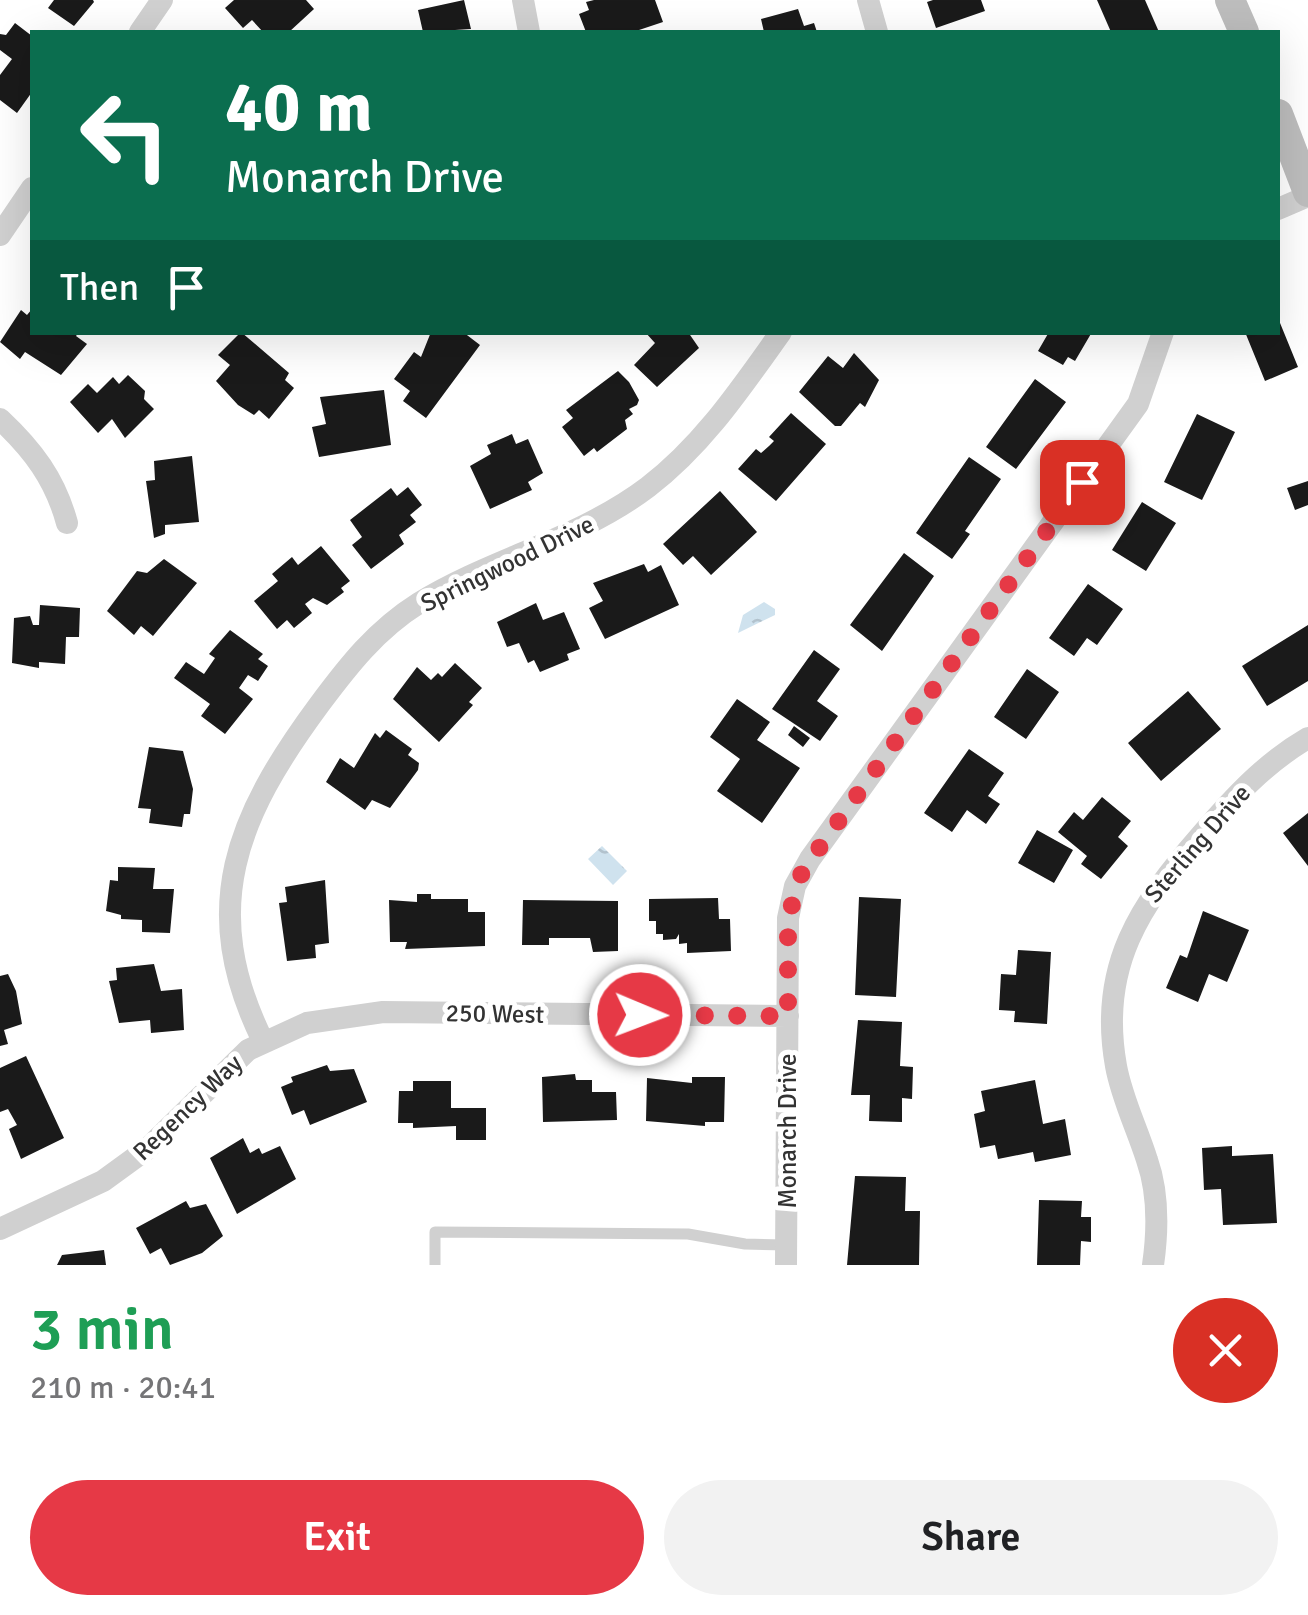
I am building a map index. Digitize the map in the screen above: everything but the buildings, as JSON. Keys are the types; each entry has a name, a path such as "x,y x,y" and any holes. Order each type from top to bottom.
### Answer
{"street":[{"path":"141,30 162,0"},
{"path":"523,0 529,30"},
{"path":"868,0 877,30"},
{"path":"1230,0 1243,30"},
{"path":"1280,119 1308,194 1280,208"},
{"path":"0,235 30,191"},
{"name":"Springwood Drive","path":"262,1041 237,974 231,897 250,813 284,753 353,659 396,618 445,589 586,526 650,485 702,437 779,335"},
{"name":"Monarch Drive","path":"786,1255 788,918 802,872 1138,404 1163,335"},
{"path":"0,420 35,453 49,475 66,523"},
{"name":"Sterling Drive","path":"1154,1265 1153,1181 1121,1090 1112,1044 1113,1001 1121,962 1152,892 1240,790 1308,738"},
{"name":"Regency Way","path":"0,1229 78,1195 126,1166 230,1064 262,1041 328,1017 382,1012"},
{"name":"250 West","path":"382,1012 788,1016"}],"lane":[{"path":"435,1265 435,1232 688,1234 786,1255"}],"water":[{"path":"764,602 775,609 775,615 738,633 743,615"},
{"path":"602,846 627,871 613,885 588,859"}],"route":[{"path":"640,1015 788,1016 788,918 802,872 1082,482"}]}
